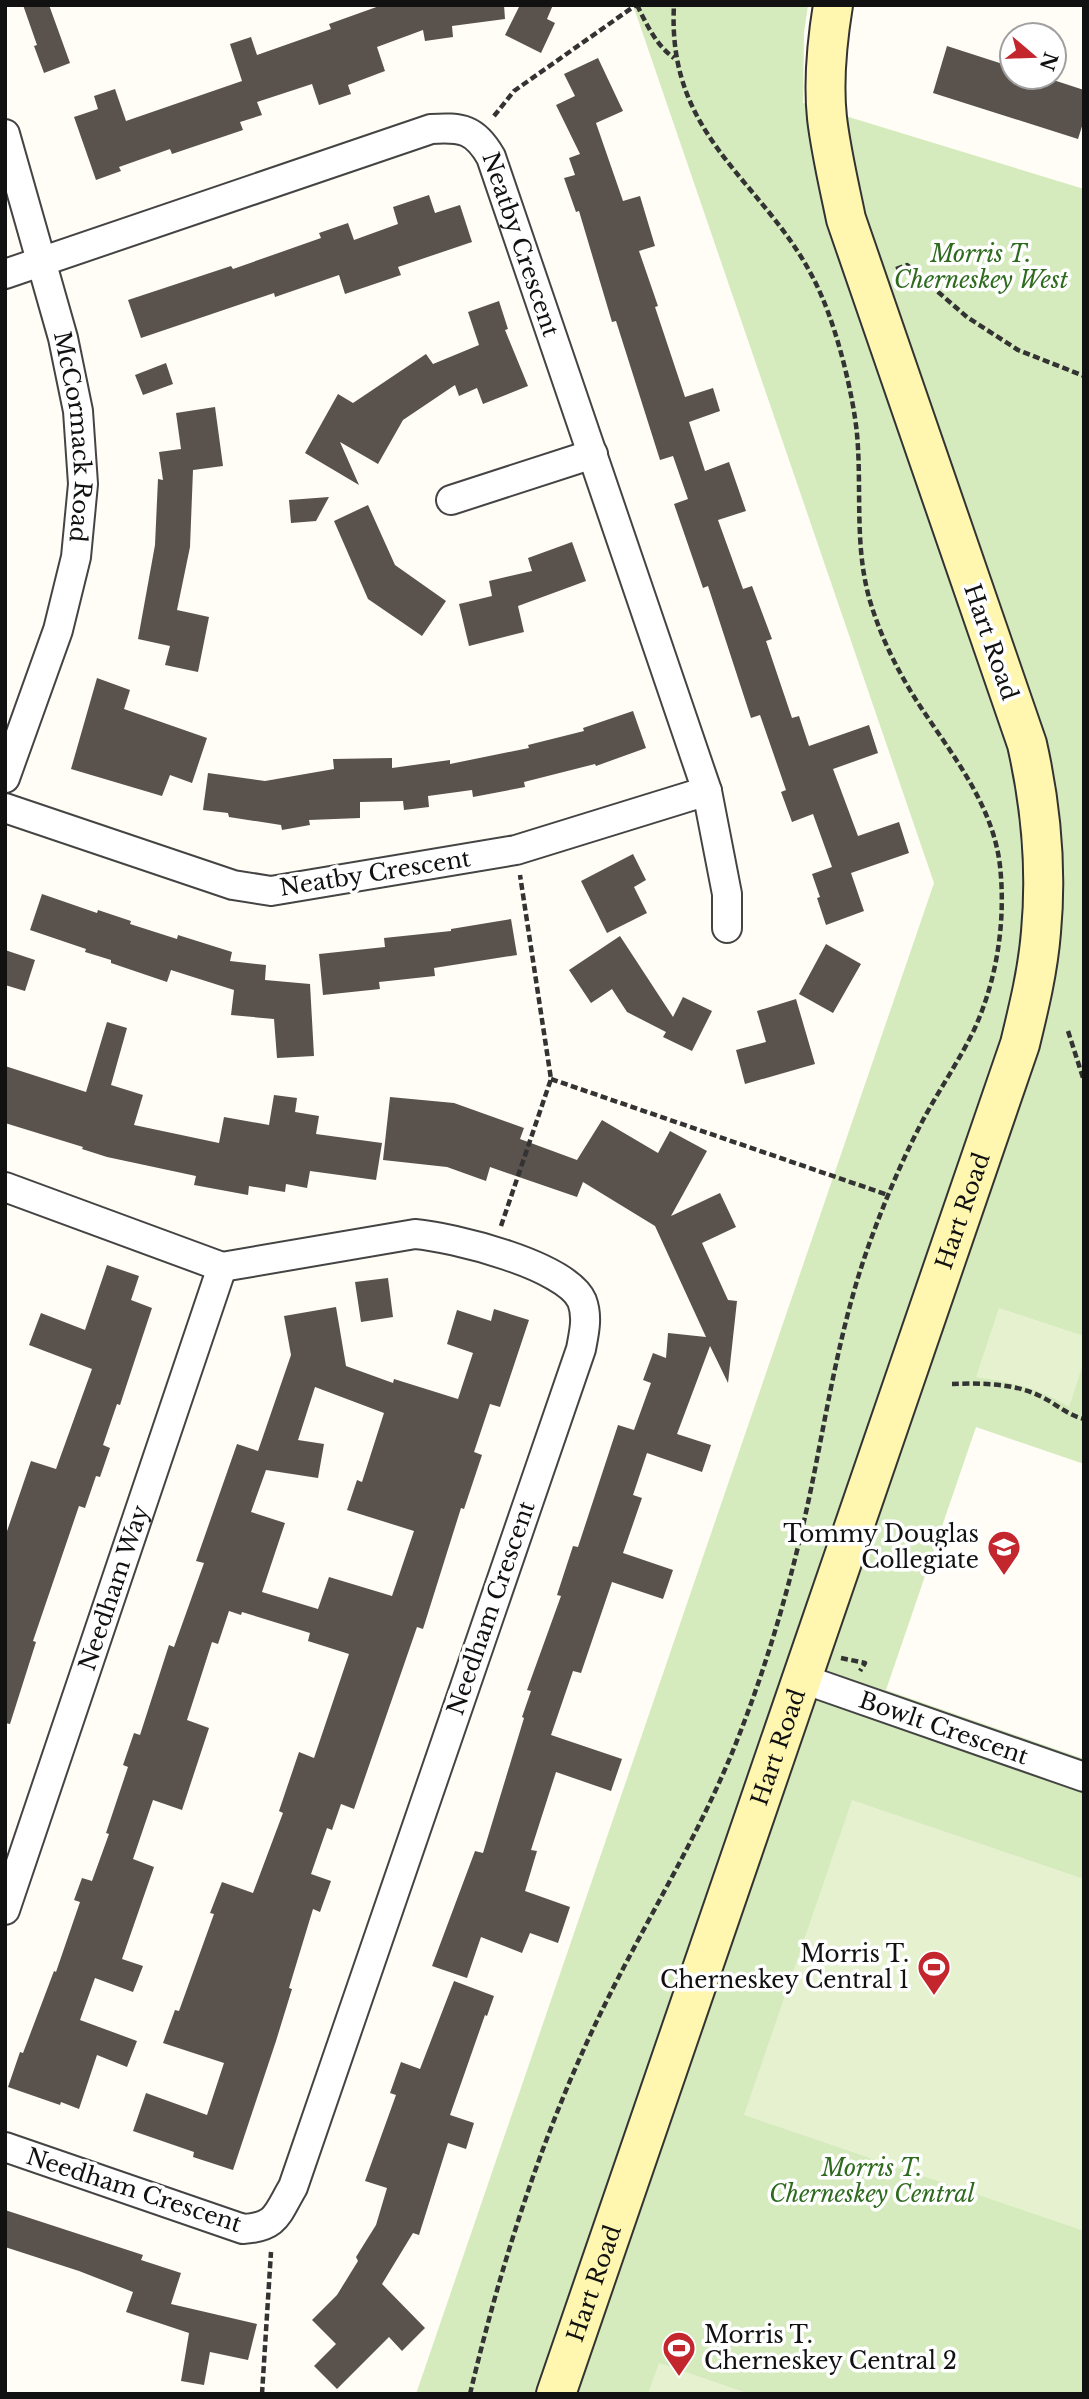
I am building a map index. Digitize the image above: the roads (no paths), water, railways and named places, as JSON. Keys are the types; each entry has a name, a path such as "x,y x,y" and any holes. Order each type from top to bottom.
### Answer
{"street":[{"name":"Hart Road","path":"556,2394 1020,1044 1041,934 1044,884 1042,835 1027,744 846,219 832,155 827,115 826,76 833,5"},
{"name":"Neatby Crescent","path":"5,274 432,129 451,127 469,131 483,143 491,157 707,791 727,894 727,928"},
{"name":"McCormack Road","path":"5,134 63,338 78,411 83,484 76,557 58,631 5,778"},
{"path":"451,500 593,454"},
{"name":"Neatby Crescent","path":"5,808 233,886 271,891 516,850 707,791"},
{"name":"Needham Crescent","path":"5,1187 222,1267 415,1234 439,1236 546,1269 570,1286 581,1299 586,1322 576,1362 293,2187 274,2220 261,2228 243,2229 5,2147"},
{"name":"Needham Way","path":"5,1910 222,1267"},
{"name":"Bowlt Crescent","path":"803,1679 1084,1777"}],"place":[{"name":"Tommy Douglas Collegiate","path":"1004,1577"},
{"name":"Morris T. Cherneskey Central 1","path":"934,1997"},
{"name":"Morris T. Cherneskey Central 2","path":"679,2378"}],"park label":[{"name":"Morris T. Cherneskey West","path":"981,267"},
{"name":"Morris T. Cherneskey Central","path":"872,2181"}]}
